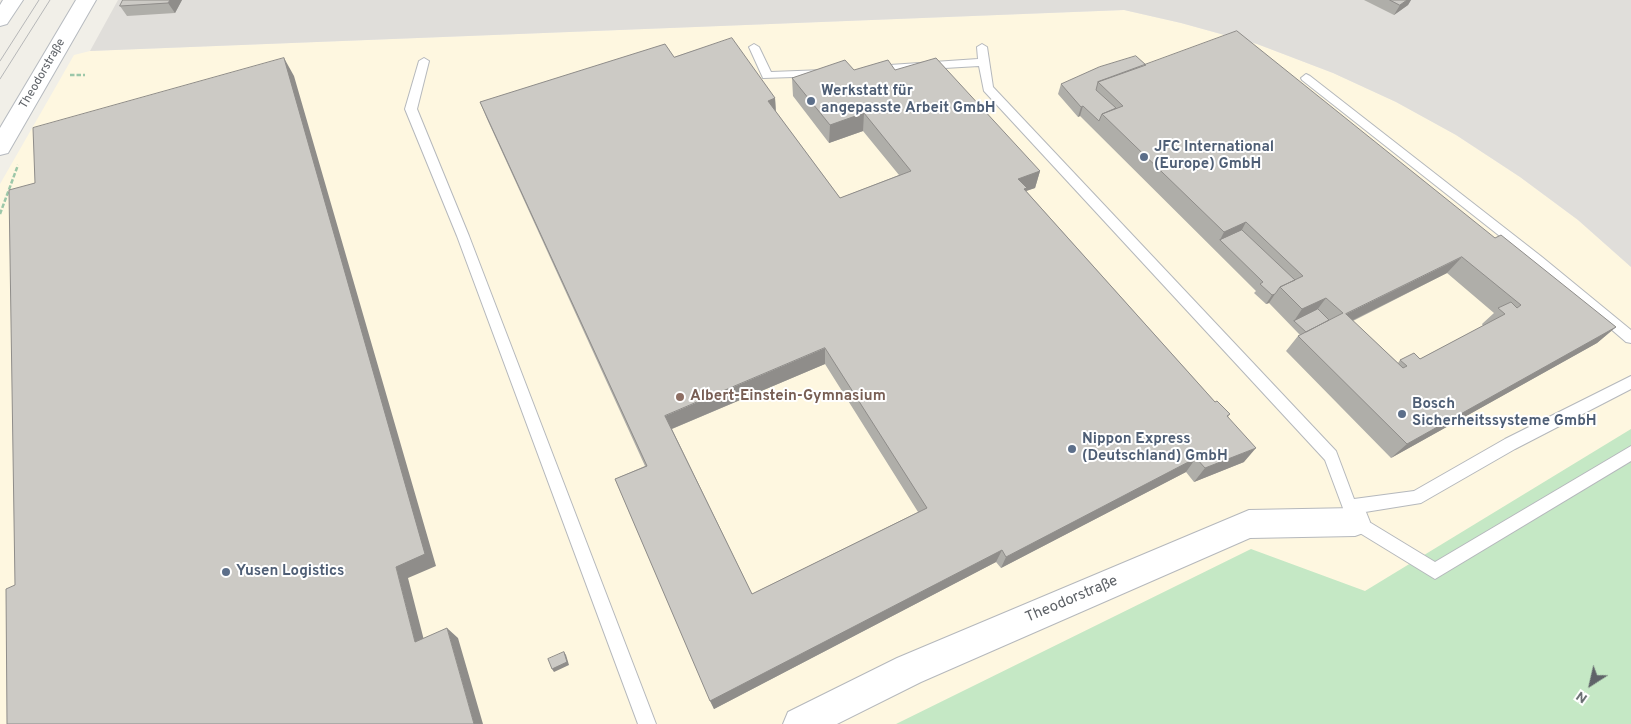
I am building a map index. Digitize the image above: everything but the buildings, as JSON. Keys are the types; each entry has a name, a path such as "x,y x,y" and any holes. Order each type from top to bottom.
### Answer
{"street":[{"path":"0,20 13,0"},
{"name":"Theodorstraße","path":"0,147 86,0"},
{"name":"Theodorstraße","path":"800,724 909,670 1249,524 1353,515"}],"lane":[{"path":"754,47 767,76 836,72"},
{"path":"982,47 988,88 1331,456 1353,515 1435,571 1631,453"},
{"path":"424,61 411,109 463,236 647,724"},
{"path":"865,70 984,62"},
{"path":"1306,78 1530,254 1631,338"},
{"path":"1353,515 1416,498 1510,444 1631,382"}],"path":[{"path":"68,75 85,75"}],"shaded area":[{"path":"118,0 1631,0 1631,267 1578,220 1520,177 1456,135 1396,102 1333,73 1257,44 1181,23 1124,10 90,51"},
{"path":"1124,10 1181,23 1257,44 1333,73 1396,102 1456,135 1520,177 1578,220 1631,267 1631,724 0,724 0,184 74,55 90,51"}],"green space":[{"path":"1631,429 1631,724 896,724 1251,549 1365,591"}],"tram line":[{"path":"0,61 39,0"},
{"path":"0,79 50,0"}],"place":[{"name":"Werkstatt für angepasste Arbeit GmbH","path":"811,101"},
{"name":"JFC International (Europe) GmbH","path":"1144,157"},
{"name":"Albert-Einstein-Gymnasium","path":"680,397"},
{"name":"Bosch Sicherheitssysteme GmbH","path":"1402,414"},
{"name":"Nippon Express (Deutschland) GmbH","path":"1072,449"},
{"name":"Yusen Logistics","path":"226,572"}]}
